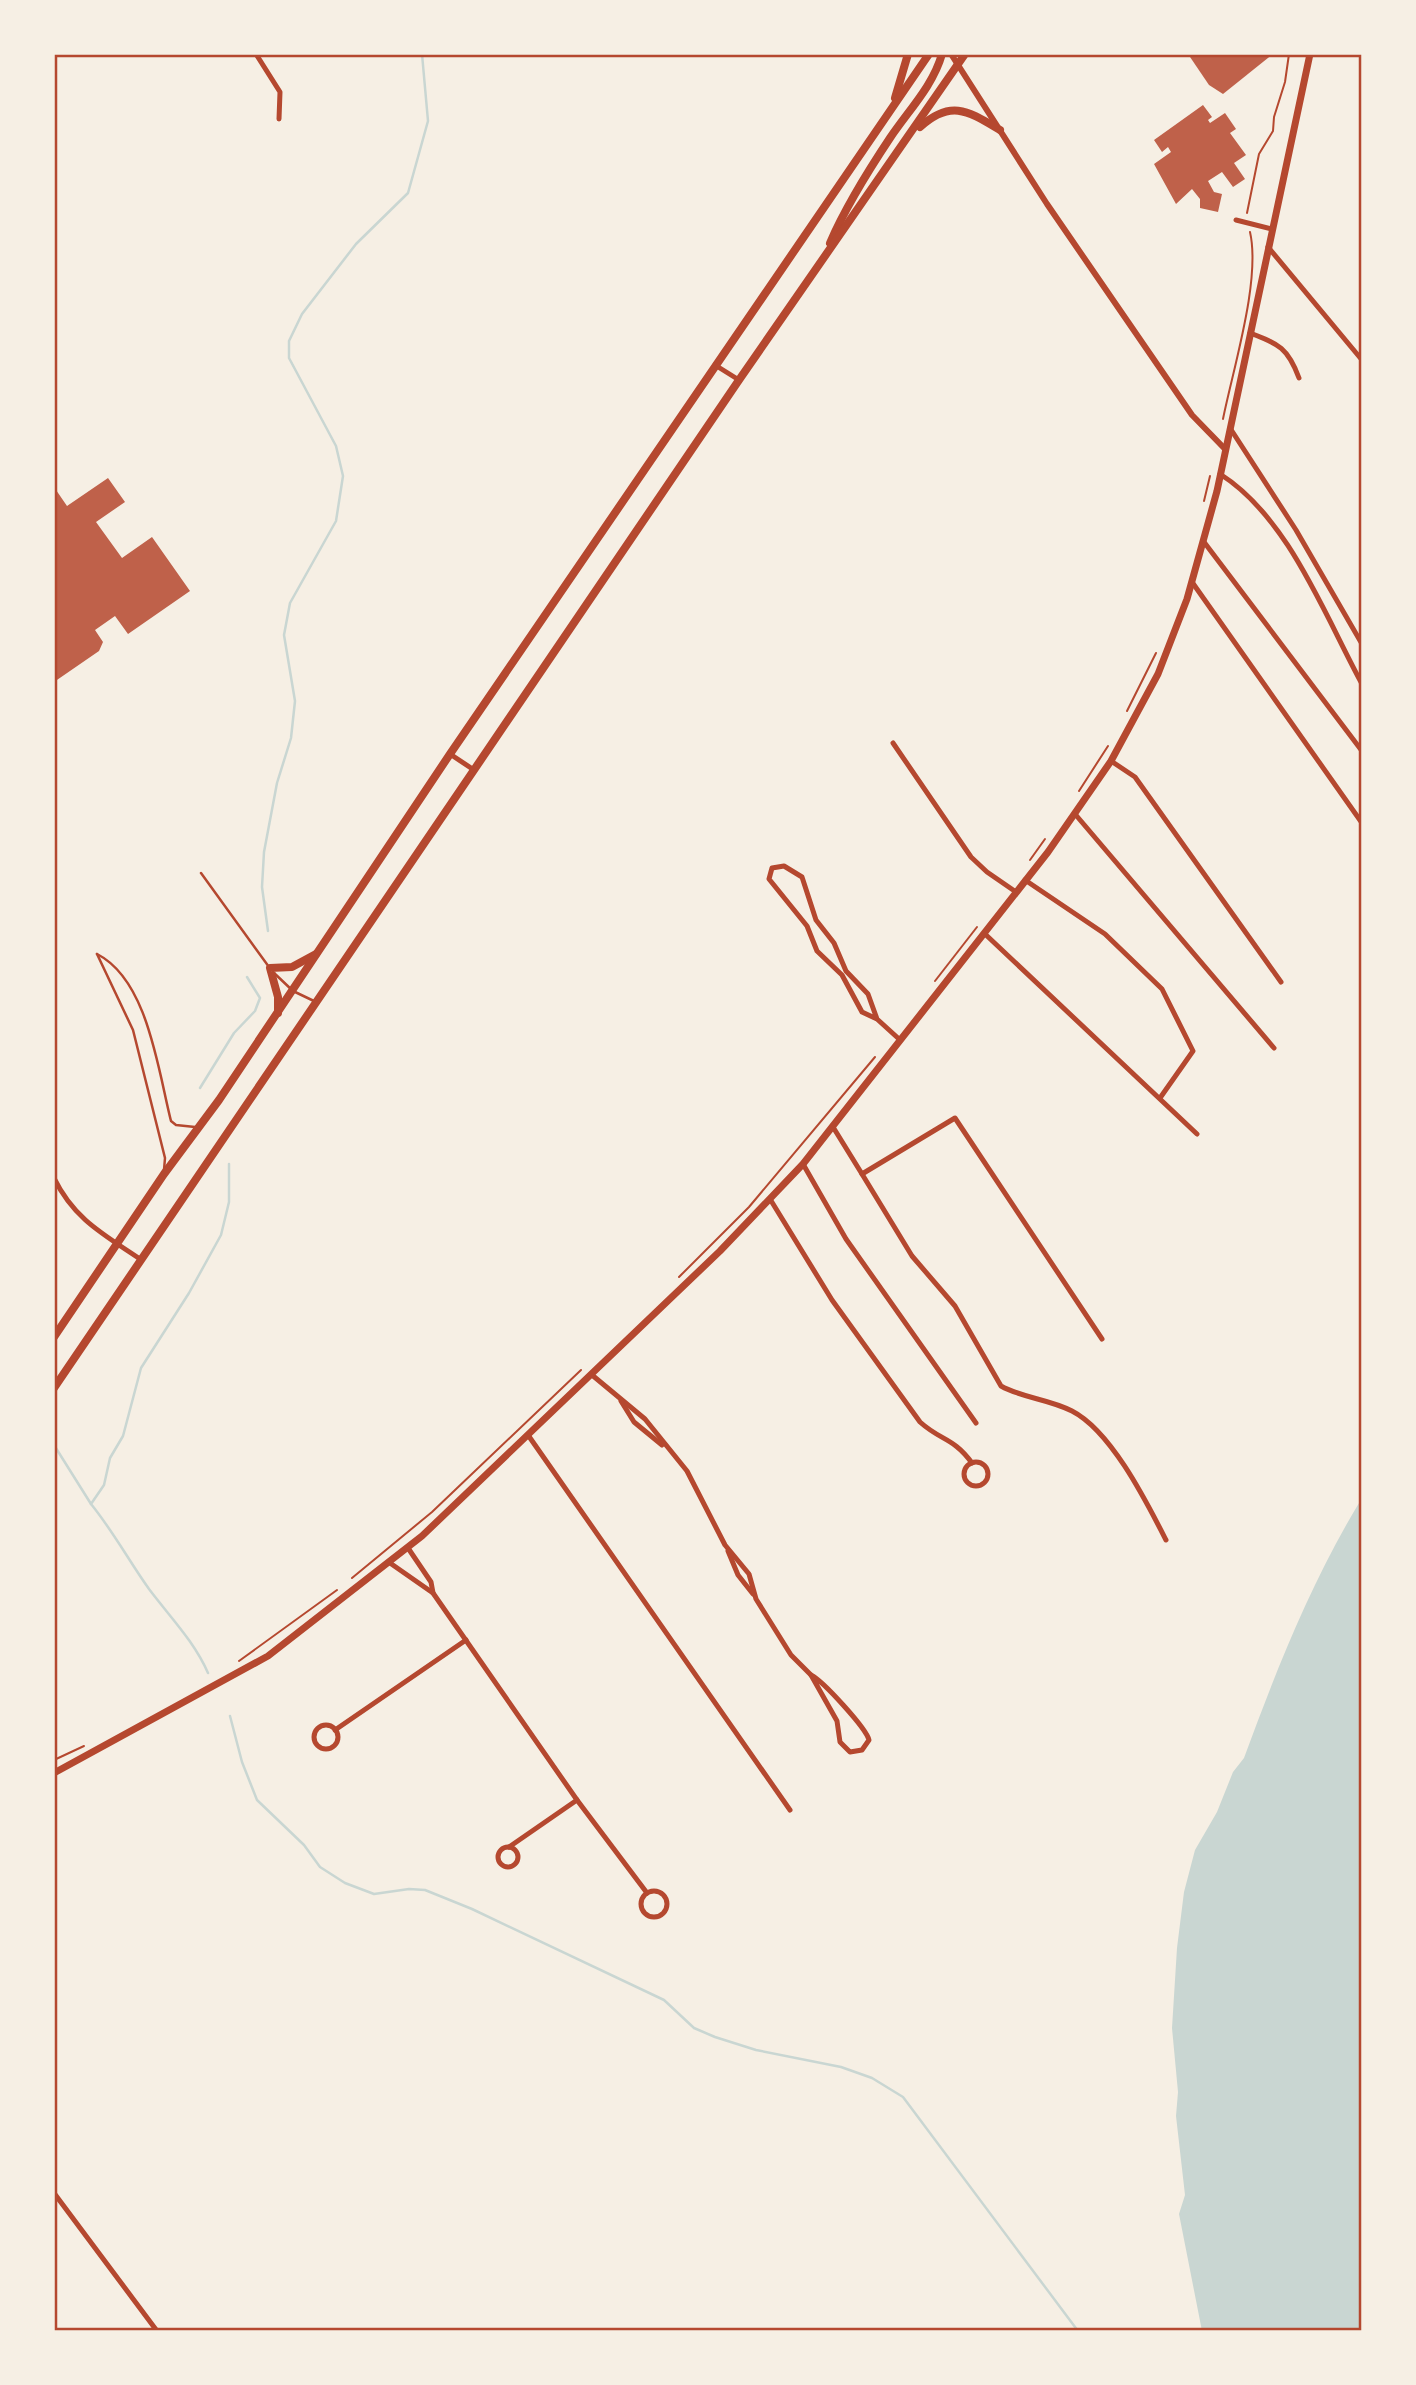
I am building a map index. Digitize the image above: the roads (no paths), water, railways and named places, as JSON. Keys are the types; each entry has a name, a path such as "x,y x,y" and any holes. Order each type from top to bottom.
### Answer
{"main road":[{"path":"892,108 908,54"},
{"path":"54,1337 164,1174 200,1127 278,1013 450,754 929,54"},
{"path":"822,262 841,218 889,140 936,73 942,54"},
{"path":"953,54 958,65"},
{"path":"54,1388 739,380 965,54"},
{"path":"54,1773 268,1656 408,1548 592,1375 803,1164 899,1039 985,934 1075,814 1111,761 1158,674 1192,582 1226,449 1310,54"},
{"path":"907,139 932,116 943,110 964,111 1000,130"},
{"path":"278,1013 278,997 270,968 292,967 318,953"}],"street":[{"path":"256,54 280,92 279,119"},
{"path":"958,65 1192,415 1226,449"},
{"path":"1236,220 1272,229"},
{"path":"1268,247 1362,359"},
{"path":"1251,333 1279,344 1293,361 1299,378"},
{"path":"715,365 739,380"},
{"path":"1230,428 1296,530 1362,645"},
{"path":"1220,474 1241,488 1269,519 1307,580 1362,684"},
{"path":"1204,542 1362,751"},
{"path":"1192,582 1362,823"},
{"path":"893,743 971,857 1016,892"},
{"path":"450,754 474,770"},
{"path":"1111,761 1135,778 1281,982"},
{"path":"1075,814 1274,1048"},
{"path":"877,1018 868,995 844,973 817,951 807,926 769,878 772,868 784,866 802,877 816,920 834,943 844,973 862,1012 877,1018 899,1039"},
{"path":"1025,880 1105,934 1162,989 1193,1051 1160,1098"},
{"path":"807,926 816,920"},
{"path":"985,934 1197,1134"},
{"path":"862,1174 955,1118 1102,1339"},
{"path":"833,1127 912,1256 955,1306 1001,1386 1058,1404 1087,1420 1139,1491 1166,1540"},
{"path":"803,1164 846,1239 976,1423"},
{"path":"54,1178 67,1203 97,1233 140,1259"},
{"path":"770,1199 832,1300 920,1422 932,1432 953,1440 972,1463"},
{"path":"592,1375 618,1396 634,1422 664,1446 687,1471 725,1545 744,1565 756,1599 791,1655 832,1691 843,1708 865,1729 869,1740 862,1749 850,1752 839,1742 837,1721 811,1675"},
{"path":"528,1435 790,1810"},
{"path":"972,1463 980,1463 986,1469 987,1476 980,1485 973,1486 965,1478 964,1471 972,1463"},
{"path":"408,1548 431,1581 433,1592"},
{"path":"390,1563 433,1592 577,1800 647,1893"},
{"path":"335,1730 466,1640"},
{"path":"322,1726 335,1730 338,1737 332,1747 324,1749 315,1742 314,1734 322,1726"},
{"path":"509,1847 577,1800"},
{"path":"655,1891 665,1898 667,1906 660,1916 652,1918 644,1913 641,1900 647,1893 655,1891"},
{"path":"54,2193 158,2331"}],"lane":[{"path":"201,873 270,968 293,991 316,1002"},
{"path":"164,1174 165,1158 133,1030 97,954 109,960 119,971 144,1017 171,1121 176,1125 200,1127"}],"waterway":[{"path":"268,931 262,887 264,852 277,783 291,738 295,701 284,635 290,603 336,521 343,476 336,446 289,358 289,341 302,314 356,244 408,193 428,121 422,54"},
{"path":"200,1088 234,1033 255,1011 260,998 247,977"},
{"path":"208,1673 189,1640 149,1589 91,1504 104,1485 110,1458 123,1436 141,1368 189,1293 221,1235 229,1202 229,1164"},
{"path":"54,1445 91,1504"},
{"path":"230,1716 242,1762 257,1800 304,1845 320,1867 345,1883 374,1894 409,1889 425,1890 472,1909 664,2000 694,2028 756,2050 841,2067 872,2078 903,2097 1078,2331"}]}
